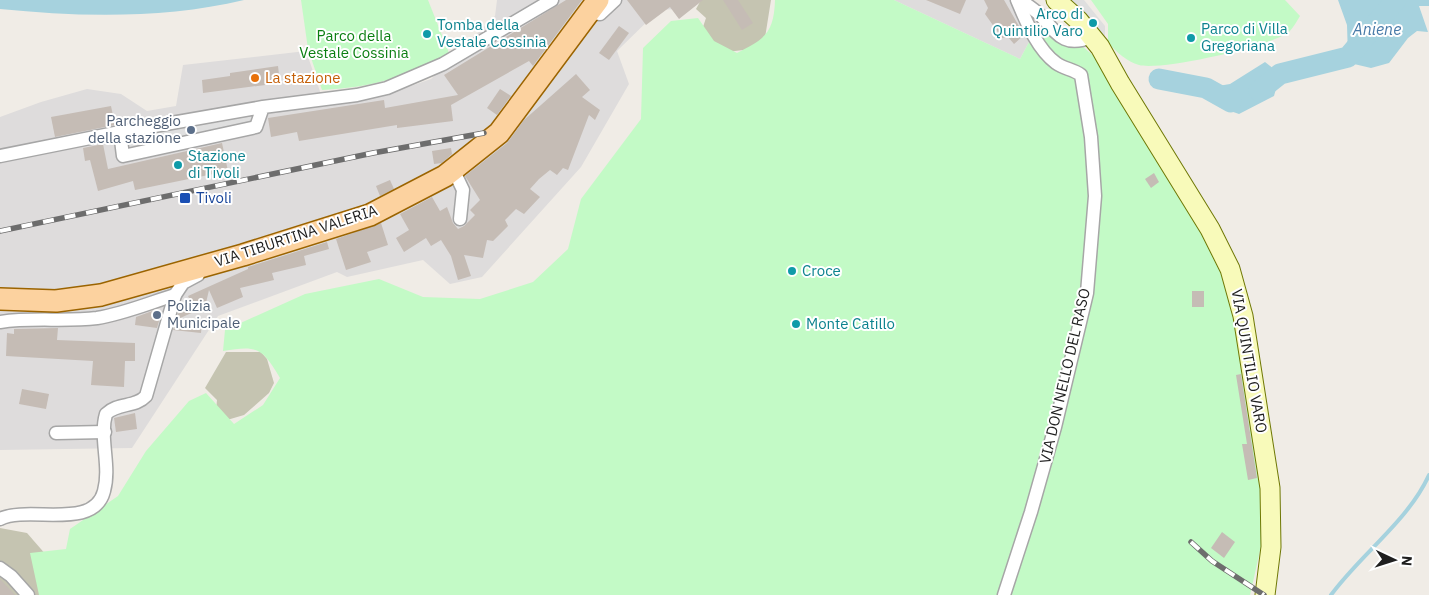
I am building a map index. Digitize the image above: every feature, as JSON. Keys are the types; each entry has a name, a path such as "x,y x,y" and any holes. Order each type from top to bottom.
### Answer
{"main road":[{"name":"VIA QUINTILIO VARO","path":"1056,0 1078,20 1100,47 1120,83 1210,229 1224,254 1234,281 1243,316 1271,495 1272,547 1265,595"},
{"name":"VIA TIBURTINA VALERIA","path":"0,299 56,301 89,297 125,289 243,255 370,215 453,169 499,133 593,6"}],"street":[{"path":"0,156 120,132 263,107 357,95 396,85 449,61 552,0"},
{"path":"593,6 600,14 615,0"},
{"name":"VIA DON NELLO DEL RASO","path":"1004,595 1031,512 1055,427 1087,294 1094,196 1090,137 1081,75 1058,65 1049,57 1029,26 1017,0"},
{"path":"1021,0 1041,16 1052,30 1068,41 1078,42 1092,37"},
{"path":"120,132 123,156 256,127 263,107"},
{"path":"453,169 463,190 460,219"},
{"path":"2,515 73,514 94,507 100,500 105,486 105,418 111,409 120,405 135,403 146,396 175,295 179,287 188,280 243,255"},
{"path":"0,322 96,318 116,315 140,305 175,295"},
{"path":"56,433 105,432"},
{"path":"0,568 11,576 28,595"}],"shaded area":[{"name":"Tivoli","path":"497,0 702,0 692,8 659,10 617,51 629,84 581,167 482,277 450,284 423,260 347,277 337,272 218,316 132,448 0,450 0,117 41,102 87,89 121,94 147,111 176,106 183,65 306,51 324,103 382,96 431,79 495,16"},
{"path":"701,0 771,0 764,44 752,49 718,53 701,33 706,18 696,9"},
{"path":"894,0 1033,0 1044,14 1020,59"},
{"path":"1060,0 1084,0 1105,26 1105,43"},
{"name":"Parcheggio della stazione","path":"258,111 254,124 127,150 125,135"},
{"path":"226,352 261,352 267,359 274,383 269,393 244,415 227,420 216,411 217,400 205,388"},
{"path":"0,528 27,533 47,556 47,595 0,595"}],"green space":[{"name":"Parco della Vestale Cossinia","path":"301,0 428,0 449,53 417,69 388,80 341,89 322,90 308,49"},
{"path":"775,0 894,0 1020,59 1044,14 1095,57 1127,112 1192,211 1221,267 1241,354 1263,506 1262,542 1250,595 39,595 30,553 66,549 70,529 118,496 146,451 189,401 206,393 234,424 263,405 280,378 268,360 258,351 244,348 223,351 225,330 305,294 379,279 423,297 480,299 533,282 568,249 581,199 641,119 643,48 671,21 698,18 714,41 737,53 754,44 766,34 772,21"},
{"name":"Parco di Villa Gregoriana","path":"1091,0 1285,0 1300,16 1289,32 1261,44 1191,61 1151,66 1135,64 1126,59 1108,43 1108,24"}],"water":[{"path":"0,0 244,0 184,11 92,15 0,9"},
{"name":"Aniene","path":"1338,0 1429,0 1429,6 1419,6 1428,32 1417,31 1408,38 1389,63 1371,68 1354,64 1348,57 1347,25"},
{"path":"1265,62 1280,74 1274,96 1239,114 1219,107 1206,88 1230,84"}],"building":[{"path":"566,0 582,0 533,66 529,61 451,105 453,121 397,128 397,125 299,141 297,132 271,137 268,118 384,100 385,108 458,95 444,75"},
{"path":"627,0 703,0 679,19 670,7 646,25"},
{"path":"723,0 738,0 753,23 742,30"},
{"path":"926,0 966,0 960,14"},
{"path":"984,0 1004,0 1024,35 1014,44 1008,37 1002,38 985,14 988,8"},
{"path":"619,26 629,33 609,60 599,53"},
{"name":"La stazione","path":"278,66 280,83 203,93 202,80 230,76 230,73"},
{"path":"576,74 590,90 582,97 600,110 595,120 589,115 568,170 563,168 557,175 550,170 539,179 530,189 540,197 524,214 516,209 505,220 508,226 493,241 487,240 483,258 464,255 471,276 458,280 451,256 441,240 431,246 426,238 404,252 396,238 409,230 400,214 432,197 440,211 447,207 453,223 458,229 464,226 475,215 470,210 480,200 465,176 507,143 524,120"},
{"path":"500,89 511,96 497,115 487,108"},
{"path":"111,106 115,125 55,137 51,117"},
{"name":"Stazione di Tivoli","path":"222,143 228,171 135,190 133,181 98,191 90,160 85,161 83,148 103,144 108,169"},
{"path":"451,148 452,154 442,163 434,164 432,151"},
{"path":"1154,173 1159,182 1151,188 1145,179"},
{"path":"390,180 394,189 380,196 376,186"},
{"path":"381,223 388,245 367,252 371,262 346,270 336,239"},
{"path":"327,242 329,249 304,256 306,265 272,273 274,280 240,288 243,297 217,308 209,290 205,307 178,319 202,323 201,333 173,330 180,308 191,302 188,296 248,269 248,267"},
{"path":"1192,291 1204,291 1204,307 1192,307"},
{"path":"155,310 162,311 157,328 135,325 136,317"},
{"path":"58,328 57,340 135,343 135,361 125,361 124,387 91,385 93,361 6,356 7,333 14,334 14,329"},
{"path":"1241,374 1257,478 1248,480 1242,444 1247,444 1236,375"},
{"path":"22,389 49,394 46,409 19,404"},
{"path":"135,413 137,429 116,432 114,418"},
{"path":"1222,532 1235,542 1224,558 1211,548"},
{"path":"0,579 15,595 0,595"}],"waterway":[{"name":"Aniene","path":"1259,91 1280,74 1348,57 1396,0"},
{"name":"Aniene","path":"1159,79 1206,88 1231,102"},
{"path":"1331,595 1397,522 1420,492 1429,475"}],"railway":[{"path":"0,231 373,153 484,133"},
{"path":"1191,542 1212,561 1264,595"}],"place":[{"name":"Arco di Quintilio Varo","path":"1093,23"},
{"name":"Tomba della Vestale Cossinia","path":"427,34"},
{"name":"Parco di Villa Gregoriana","path":"1191,38"},
{"name":"La stazione","path":"255,78"},
{"name":"Parcheggio della stazione","path":"191,130"},
{"name":"Stazione di Tivoli","path":"178,165"},
{"name":"Tivoli","path":"185,198"},
{"name":"Croce","path":"792,271"},
{"name":"Polizia Municipale","path":"157,315"},
{"name":"Monte Catillo","path":"796,324"}]}
